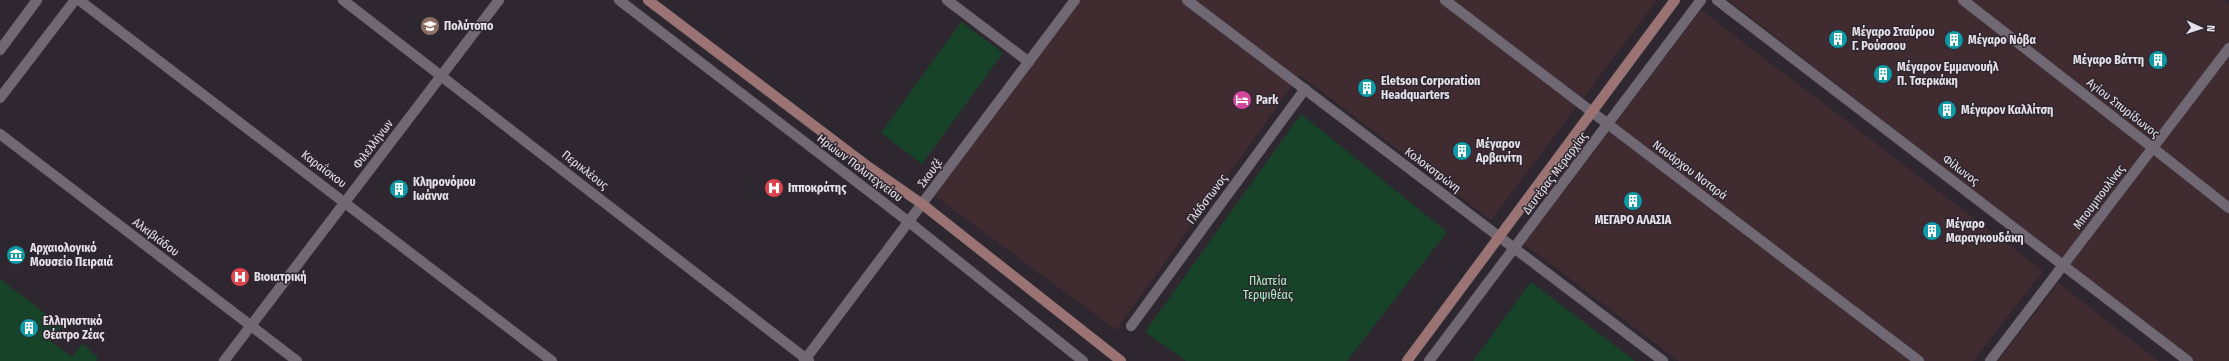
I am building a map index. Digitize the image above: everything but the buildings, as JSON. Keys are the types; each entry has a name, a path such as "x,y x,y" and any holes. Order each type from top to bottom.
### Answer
{"main road":[{"name":"Ηρώων Πολυτεχνείου","path":"648,0 866,165 922,204 1120,360"},
{"name":"Δευτέρας Μεραρχίας","path":"1407,361 1675,0"}],"street":[{"path":"0,50 37,0"},
{"path":"0,98 75,0"},
{"name":"Καραΐσκου","path":"79,0 552,361"},
{"name":"Περικλέους","path":"343,0 442,75 807,360"},
{"name":"Φιλελλήνων","path":"224,361 499,0"},
{"name":"Ηρώων Πολυτεχνείου","path":"619,0 909,222 1083,361"},
{"path":"947,0 1029,62"},
{"name":"Σκουζέ","path":"807,360 1075,0"},
{"name":"Κολοκοτρώνη","path":"1187,0 1663,361"},
{"name":"Ναυάρχου Νοταρά","path":"1445,0 1919,361"},
{"name":"Δευτέρας Μεραρχίας","path":"1429,361 1701,0"},
{"name":"Φίλωνος","path":"1718,0 2188,361"},
{"name":"Αγίου Σπυρίδωνος","path":"1963,0 2229,208"},
{"name":"Μπουμπουλίνας","path":"1990,361 2229,48"},
{"name":"Γλάδστωνος","path":"1131,326 1305,89"},
{"name":"Αλκιβιάδου","path":"0,134 297,361"}],"shaded area":[{"path":"1076,0 1657,0 1491,220 1300,75 1116,330 934,195"},
{"path":"1728,0 2224,0 2229,4 2229,361 2194,361"},
{"path":"1701,10 2043,271 1973,361 1679,361 1524,244"},
{"path":"2058,283 2159,361 1998,361"}],"green space":[{"path":"961,22 1003,53 922,164 881,133"},
{"name":"Πλατεία Τερψιθέας","path":"1301,114 1447,232 1347,361 1186,361 1145,332"},
{"name":"Ελληνιστικό Θέατρο Ζέας","path":"0,279 62,326 50,341 72,357 82,344 98,357 96,361 0,361"},
{"path":"1531,282 1635,361 1473,361"}],"place":[{"name":"Πολύτοπο","path":"430,26"},
{"name":"Μέγαρο Σταύρου Γ. Ρούσσου","path":"1838,39"},
{"name":"Μέγαρο Νόβα","path":"1954,40"},
{"name":"Μέγαρο Βάττη","path":"2158,60"},
{"name":"Μέγαρον Εμμανουήλ Π. Τσερκάκη","path":"1883,74"},
{"name":"Eletson Corporation Headquarters","path":"1367,88"},
{"name":"Park","path":"1242,100"},
{"name":"Μέγαρον Καλλίτση","path":"1947,110"},
{"name":"Μέγαρον Αρβανίτη","path":"1462,151"},
{"name":"Ιπποκράτης","path":"774,188"},
{"name":"Κληρονόμου Ιωάννα","path":"399,189"},
{"name":"ΜΕΓΑΡΟ ΑΛΑΣΙΑ","path":"1633,201"},
{"name":"Μέγαρο Μαραγκουδάκη","path":"1932,231"},
{"name":"Αρχαιολογικό Μουσείο Πειραιά","path":"16,255"},
{"name":"Βιοιατρική","path":"240,277"},
{"name":"Ελληνιστικό Θέατρο Ζέας","path":"29,328"}]}
